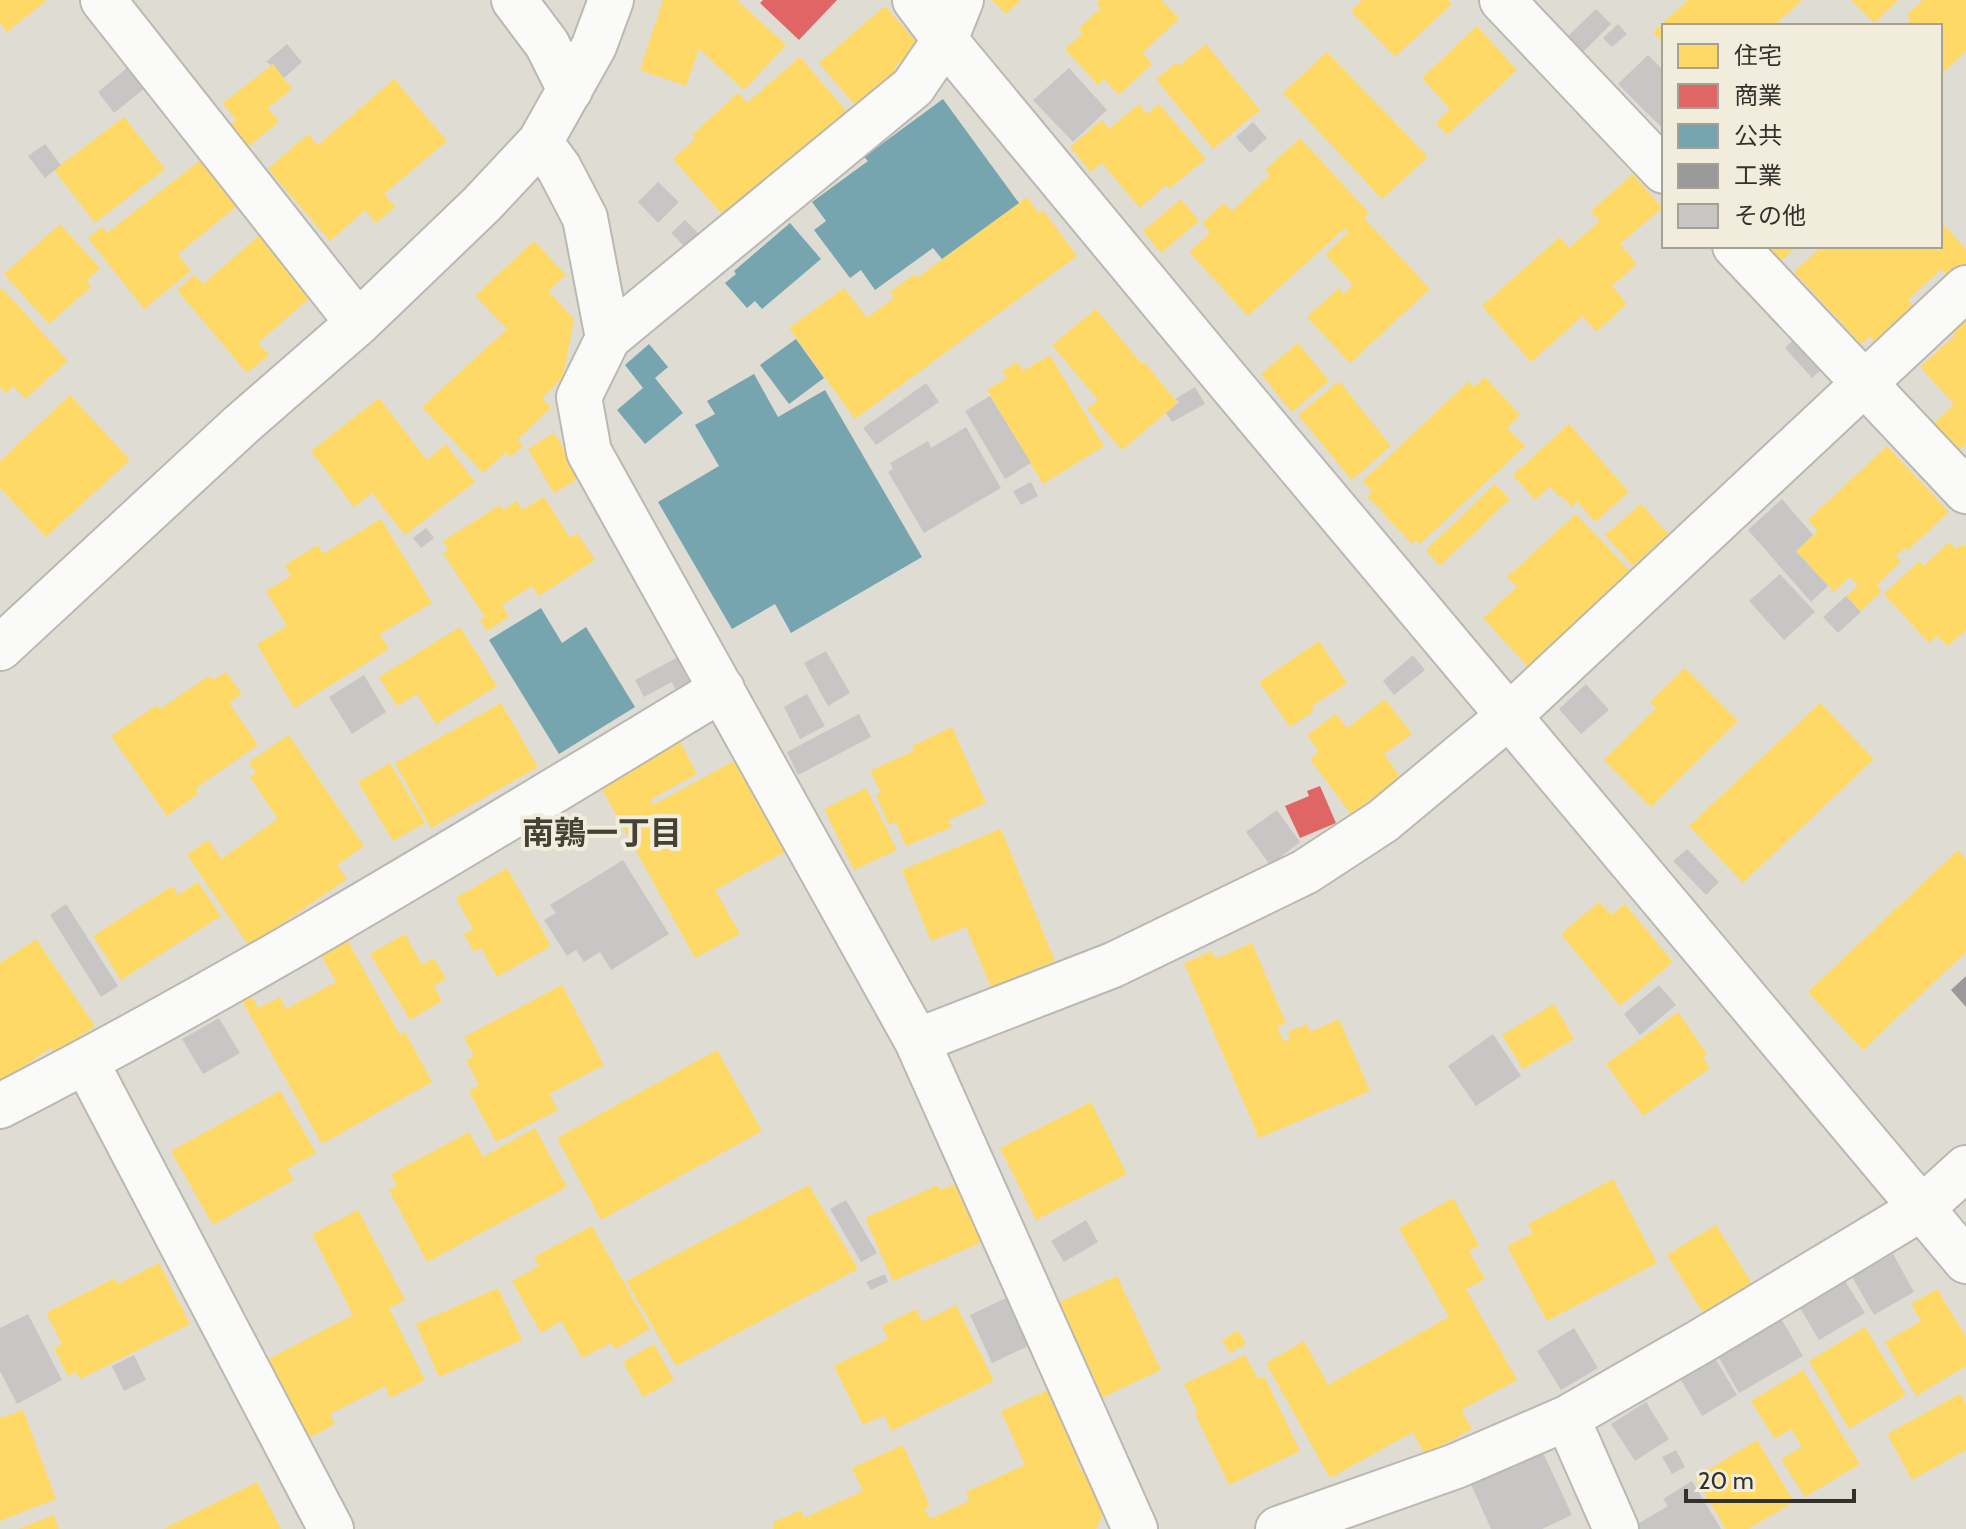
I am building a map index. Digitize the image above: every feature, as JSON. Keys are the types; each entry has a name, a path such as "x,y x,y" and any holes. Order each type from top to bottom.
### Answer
{"street":[{"path":"103,0 358,323"},
{"path":"514,0 547,44 570,90"},
{"path":"0,648 242,424 358,323 482,204 540,142 594,46 611,0"},
{"path":"915,0 945,40 1966,1261"},
{"path":"961,0 945,40 913,87 608,338 579,397 589,452 917,1041 1135,1529"},
{"path":"1502,0 1662,169"},
{"path":"540,142 559,168 585,218 608,338"},
{"path":"1737,248 1966,491"},
{"path":"917,1041 1113,965 1305,872 1383,821 1509,716 1966,288"},
{"path":"0,1106 86,1062 385,893 722,689"},
{"path":"86,1062 331,1529"},
{"path":"1278,1529 1456,1466 1567,1418 1922,1208 1966,1168"},
{"path":"1567,1418 1616,1529"}],"building: 住宅":[{"path":"0,0 47,0 7,32 0,23"},
{"path":"663,0 737,0 786,45 744,90 699,49 686,86 640,70"},
{"path":"992,0 1021,0 1006,14"},
{"path":"1100,0 1162,0 1179,19 1142,53 1152,64 1119,95 1104,79 1098,85 1065,49 1083,33 1078,29 1101,8 1096,3"},
{"path":"1362,0 1448,0 1452,4 1395,57 1351,11"},
{"path":"1688,0 1802,0 1776,24 1662,24 1662,42 1653,32"},
{"path":"1851,0 1898,0 1874,23"},
{"path":"1923,0 1966,0 1966,51 1942,74 1942,24 1907,24 1911,20 1907,15"},
{"path":"885,6 919,45 894,68 901,77 861,112 819,63"},
{"path":"1477,26 1517,70 1447,135 1436,123 1450,109 1422,78"},
{"path":"1206,44 1260,110 1213,149 1156,79 1176,63 1179,66"},
{"path":"1327,52 1428,157 1382,199 1283,93"},
{"path":"800,57 853,119 741,216 720,212 673,159 695,139 692,135 738,93 747,103"},
{"path":"273,64 292,89 268,108 279,122 244,150 226,128 236,120 223,103"},
{"path":"394,79 447,141 384,194 395,207 376,223 365,210 330,241 268,169 308,134 318,145"},
{"path":"1139,104 1147,114 1159,104 1206,159 1169,189 1166,185 1140,208 1102,163 1091,172 1070,147 1102,120 1109,129"},
{"path":"124,117 165,169 95,223 54,170"},
{"path":"1300,138 1369,213 1364,218 1430,289 1350,363 1307,317 1339,288 1343,294 1353,285 1325,254 1348,233 1345,228 1248,316 1189,252 1210,233 1202,223 1224,203 1232,211 1270,175 1265,170"},
{"path":"206,156 242,202 178,254 191,271 144,309 88,238 102,227 107,233"},
{"path":"1633,174 1662,208 1620,244 1637,264 1612,286 1627,304 1596,332 1583,316 1531,362 1482,306 1560,237 1569,248 1600,221 1591,211"},
{"path":"1027,197 1039,214 1043,210 1077,256 855,419 789,328 844,288 867,318 894,298 890,292 915,274 917,278"},
{"path":"1181,199 1199,221 1161,253 1143,231"},
{"path":"1942,223 1966,249 1966,263 1950,278 1941,269 1908,300 1917,309 1878,345 1870,336 1861,344 1794,272 1820,248 1942,248"},
{"path":"60,224 100,268 86,281 91,287 49,324 4,274"},
{"path":"262,233 306,285 302,289 310,298 258,343 269,355 247,373 177,290 194,275 203,284"},
{"path":"534,241 566,275 548,291 574,319 563,377 542,398 551,408 517,440 523,446 511,457 506,452 483,473 422,407 507,329 475,296"},
{"path":"1760,248 1795,248 1777,265"},
{"path":"2,288 68,361 25,399 13,386 6,393 0,387"},
{"path":"1096,309 1178,403 1122,450 1087,409 1098,400 1052,345"},
{"path":"1966,314 1966,444 1958,451 1933,424 1954,404 1920,367 1955,335 1950,329"},
{"path":"1298,343 1329,381 1292,412 1261,374"},
{"path":"1050,355 1104,446 1043,484 987,390 1007,378 1002,371 1018,362 1023,371"},
{"path":"1485,377 1520,415 1507,428 1525,446 1420,544 1416,540 1412,544 1367,496 1372,491 1363,481 1469,381 1474,387"},
{"path":"1339,381 1391,446 1352,480 1298,415"},
{"path":"70,395 130,460 46,537 0,488 0,461"},
{"path":"379,398 427,460 446,444 475,482 405,535 372,493 354,507 311,451"},
{"path":"1569,424 1629,492 1595,522 1577,501 1572,507 1550,486 1535,500 1513,475"},
{"path":"554,433 581,477 554,493 528,449"},
{"path":"1887,446 1949,512 1907,551 1905,548 1896,556 1901,562 1877,585 1882,591 1861,611 1846,596 1858,586 1850,577 1834,592 1796,551 1818,531 1808,520"},
{"path":"1495,484 1510,499 1440,566 1426,550"},
{"path":"544,497 570,538 577,533 595,560 539,596 532,586 502,605 509,617 487,631 480,620 485,617 443,553 448,550 443,541 500,505 503,510 517,501 522,510"},
{"path":"1641,504 1668,534 1633,566 1605,535"},
{"path":"1576,514 1633,574 1531,670 1483,618 1517,587 1507,577"},
{"path":"381,519 432,603 380,634 389,649 294,708 257,644 287,626 266,591 291,576 285,565 318,545 323,554"},
{"path":"1949,542 1956,549 1963,544 1966,547 1966,630 1948,646 1937,636 1929,643 1884,594 1919,561 1924,566"},
{"path":"460,627 497,686 436,724 417,694 397,706 379,677"},
{"path":"1319,641 1347,683 1311,707 1314,711 1290,727 1259,682"},
{"path":"1685,668 1738,721 1651,807 1604,760 1656,708 1650,702"},
{"path":"226,672 242,694 229,703 258,745 196,788 198,794 167,816 111,736 157,705 160,709 209,676 213,680"},
{"path":"1385,699 1412,734 1384,754 1401,778 1351,814 1310,759 1319,752 1307,735 1336,714 1347,728"},
{"path":"501,703 538,767 431,828 395,763"},
{"path":"1820,703 1874,759 1743,883 1689,826"},
{"path":"952,727 986,803 948,820 952,827 906,846 896,822 889,825 876,795 881,793 870,771 914,751 912,746"},
{"path":"289,735 364,846 337,865 347,879 249,946 187,855 208,840 221,859 278,819 250,777 256,773 249,762"},
{"path":"678,738 697,774 650,800 653,805 743,756 778,820 770,824 785,852 715,890 740,934 695,958 597,780"},
{"path":"390,763 425,823 393,841 358,782"},
{"path":"866,788 897,850 854,870 824,809"},
{"path":"1001,829 1055,961 991,987 966,927 931,941 902,870"},
{"path":"1958,850 1966,859 1966,952 1863,1050 1808,992"},
{"path":"507,868 551,946 497,977 481,948 474,952 464,934 473,929 456,898"},
{"path":"198,882 221,916 121,980 93,936 172,886 178,895"},
{"path":"1599,902 1611,915 1625,904 1673,962 1620,1006 1561,934"},
{"path":"405,934 422,965 434,958 446,979 434,986 442,1001 410,1020 370,954"},
{"path":"345,936 400,1035 405,1032 432,1082 322,1144 241,999 250,993 258,1008 280,997 286,1009 336,982 319,951"},
{"path":"36,939 95,1026 55,1053 51,1048 0,1082 0,963"},
{"path":"1252,943 1286,1023 1277,1027 1284,1042 1290,1039 1287,1032 1307,1024 1310,1032 1339,1019 1370,1091 1259,1138 1184,963 1212,951 1215,959"},
{"path":"562,985 604,1065 549,1094 558,1110 496,1142 469,1091 479,1085 466,1060 474,1056 464,1037"},
{"path":"1554,1004 1574,1039 1523,1069 1502,1035"},
{"path":"1678,1012 1707,1054 1703,1058 1710,1068 1643,1116 1606,1064"},
{"path":"717,1050 762,1131 601,1220 557,1138"},
{"path":"280,1091 316,1153 287,1169 294,1180 213,1225 171,1151"},
{"path":"1091,1102 1127,1174 1036,1220 1000,1148"},
{"path":"535,1128 567,1187 427,1262 389,1190 397,1186 391,1174 469,1132 483,1157"},
{"path":"1613,1179 1657,1263 1547,1321 1507,1246 1533,1233 1528,1224"},
{"path":"956,1184 982,1242 893,1281 865,1218 938,1185 940,1190"},
{"path":"809,1185 858,1269 676,1366 626,1281"},
{"path":"1453,1198 1479,1245 1469,1251 1485,1279 1466,1289 1517,1380 1461,1410 1472,1429 1425,1455 1413,1432 1330,1478 1266,1363 1304,1341 1328,1385 1449,1317 1399,1228"},
{"path":"358,1210 405,1300 389,1308 425,1380 390,1398 385,1386 330,1414 335,1424 300,1443 259,1364 353,1315 312,1234"},
{"path":"1716,1225 1754,1287 1705,1316 1667,1255"},
{"path":"592,1226 650,1329 615,1349 611,1343 582,1358 561,1321 541,1333 512,1281 539,1266 534,1257"},
{"path":"159,1263 190,1324 80,1379 76,1372 68,1376 54,1348 62,1344 46,1313 115,1278 118,1284"},
{"path":"1117,1276 1161,1370 1101,1398 1058,1303"},
{"path":"498,1288 522,1340 439,1377 416,1324"},
{"path":"1937,1289 1966,1337 1966,1366 1916,1396 1885,1342 1921,1321 1911,1304"},
{"path":"956,1305 994,1381 891,1431 884,1415 863,1425 834,1366 888,1339 882,1326 916,1309 923,1322"},
{"path":"1865,1327 1906,1395 1849,1429 1809,1361"},
{"path":"1238,1330 1246,1344 1230,1353 1222,1340"},
{"path":"654,1344 674,1380 643,1397 623,1362"},
{"path":"1245,1355 1258,1379 1264,1376 1300,1451 1229,1485 1184,1384"},
{"path":"1803,1370 1860,1464 1805,1497 1781,1459 1802,1447 1791,1429 1775,1439 1751,1401"},
{"path":"1055,1387 1085,1455 1076,1459 1082,1472 1090,1468 1106,1508 1096,1529 774,1529 772,1523 801,1510 804,1518 863,1491 852,1468 903,1445 930,1506 924,1508 930,1519 969,1501 966,1492 1025,1465 1001,1411"},
{"path":"1960,1394 1966,1404 1966,1450 1912,1480 1887,1434"},
{"path":"23,1410 56,1499 0,1521 0,1418"},
{"path":"1757,1440 1794,1502 1748,1529 1726,1529 1695,1478"},
{"path":"257,1482 281,1529 163,1529"},
{"path":"54,1515 59,1529 18,1529"}],"building: 商業":[{"path":"763,0 837,0 799,40 760,3"},
{"path":"1320,786 1336,823 1300,838 1285,806 1309,796 1307,791"}],"building: 公共":[{"path":"943,99 1019,203 942,259 933,248 875,290 861,270 850,278 814,230 826,221 812,202 868,161 864,157"},
{"path":"790,223 821,259 762,309 755,301 747,308 725,283 736,274 734,271"},
{"path":"796,339 824,378 789,404 760,365"},
{"path":"649,344 668,367 655,378 683,413 645,444 617,410 643,388 625,365"},
{"path":"754,374 778,417 825,390 922,557 791,633 775,604 732,629 658,502 719,466 695,425 715,414 707,401"},
{"path":"541,608 562,643 586,627 635,707 559,754 489,640"}],"building: 工業":[{"path":"1966,976 1966,1007 1951,990"}],"building: その他":[{"path":"1596,9 1611,24 1583,52 1568,36"},
{"path":"1618,24 1627,34 1612,47 1603,38"},
{"path":"287,44 302,62 284,78 273,64 266,62"},
{"path":"1648,55 1662,69 1662,126 1661,127 1618,84"},
{"path":"128,67 145,88 114,113 98,92"},
{"path":"1069,68 1107,110 1073,142 1033,100"},
{"path":"1253,122 1267,138 1250,153 1236,137"},
{"path":"45,144 61,165 45,178 28,156"},
{"path":"658,182 679,202 658,223 638,202"},
{"path":"685,220 699,234 685,247 671,233"},
{"path":"1799,334 1827,364 1812,378 1785,348"},
{"path":"926,383 939,402 876,445 863,428"},
{"path":"1195,387 1205,404 1172,422 1166,413 1179,402 1175,399"},
{"path":"990,396 1031,463 1005,479 965,411"},
{"path":"966,427 1001,488 924,533 888,472 893,469 890,463 928,441 931,448"},
{"path":"1031,482 1038,496 1021,505 1013,491"},
{"path":"1782,499 1813,535 1796,551 1828,586 1811,602 1748,530"},
{"path":"426,528 434,538 421,548 413,538"},
{"path":"1780,574 1815,612 1784,640 1749,601"},
{"path":"1846,596 1861,612 1838,633 1823,617"},
{"path":"826,651 850,693 828,706 804,663"},
{"path":"682,655 691,671 685,674 691,685 677,693 672,682 644,697 635,680"},
{"path":"1413,655 1425,670 1394,695 1383,681"},
{"path":"364,675 386,712 352,734 329,697"},
{"path":"1586,684 1609,710 1581,734 1559,709"},
{"path":"807,694 825,726 800,739 784,707"},
{"path":"859,714 871,737 798,775 787,752"},
{"path":"1277,810 1300,842 1270,865 1246,832"},
{"path":"1687,849 1719,882 1706,895 1673,861"},
{"path":"623,860 669,934 611,970 600,952 584,962 576,950 567,956 544,920 556,913 550,905"},
{"path":"66,904 118,986 101,997 50,915"},
{"path":"1659,985 1676,1005 1640,1035 1624,1014"},
{"path":"219,1018 240,1053 203,1074 182,1039"},
{"path":"1493,1034 1521,1076 1476,1106 1448,1066"},
{"path":"846,1200 877,1253 861,1262 830,1209"},
{"path":"1086,1220 1098,1242 1064,1262 1051,1241"},
{"path":"1893,1254 1914,1292 1874,1315 1852,1277"},
{"path":"885,1274 888,1282 871,1290 866,1282"},
{"path":"1845,1281 1865,1313 1819,1340 1800,1308"},
{"path":"1006,1298 1028,1346 992,1363 970,1315"},
{"path":"28,1314 62,1380 17,1404 0,1371 0,1328"},
{"path":"1780,1317 1803,1356 1739,1393 1717,1354"},
{"path":"1574,1328 1598,1368 1561,1390 1537,1351"},
{"path":"134,1355 146,1380 124,1391 112,1366"},
{"path":"1716,1360 1737,1395 1702,1416 1681,1380"},
{"path":"1646,1402 1669,1439 1635,1461 1611,1424"},
{"path":"1676,1450 1685,1467 1672,1474 1662,1457"},
{"path":"1537,1452 1544,1455 1572,1515 1542,1529 1491,1529 1470,1482"},
{"path":"1692,1481 1721,1529 1639,1529 1636,1525 1668,1506 1663,1499"}],"district":[{"name":"南鶉一丁目","path":"602,832"}]}
